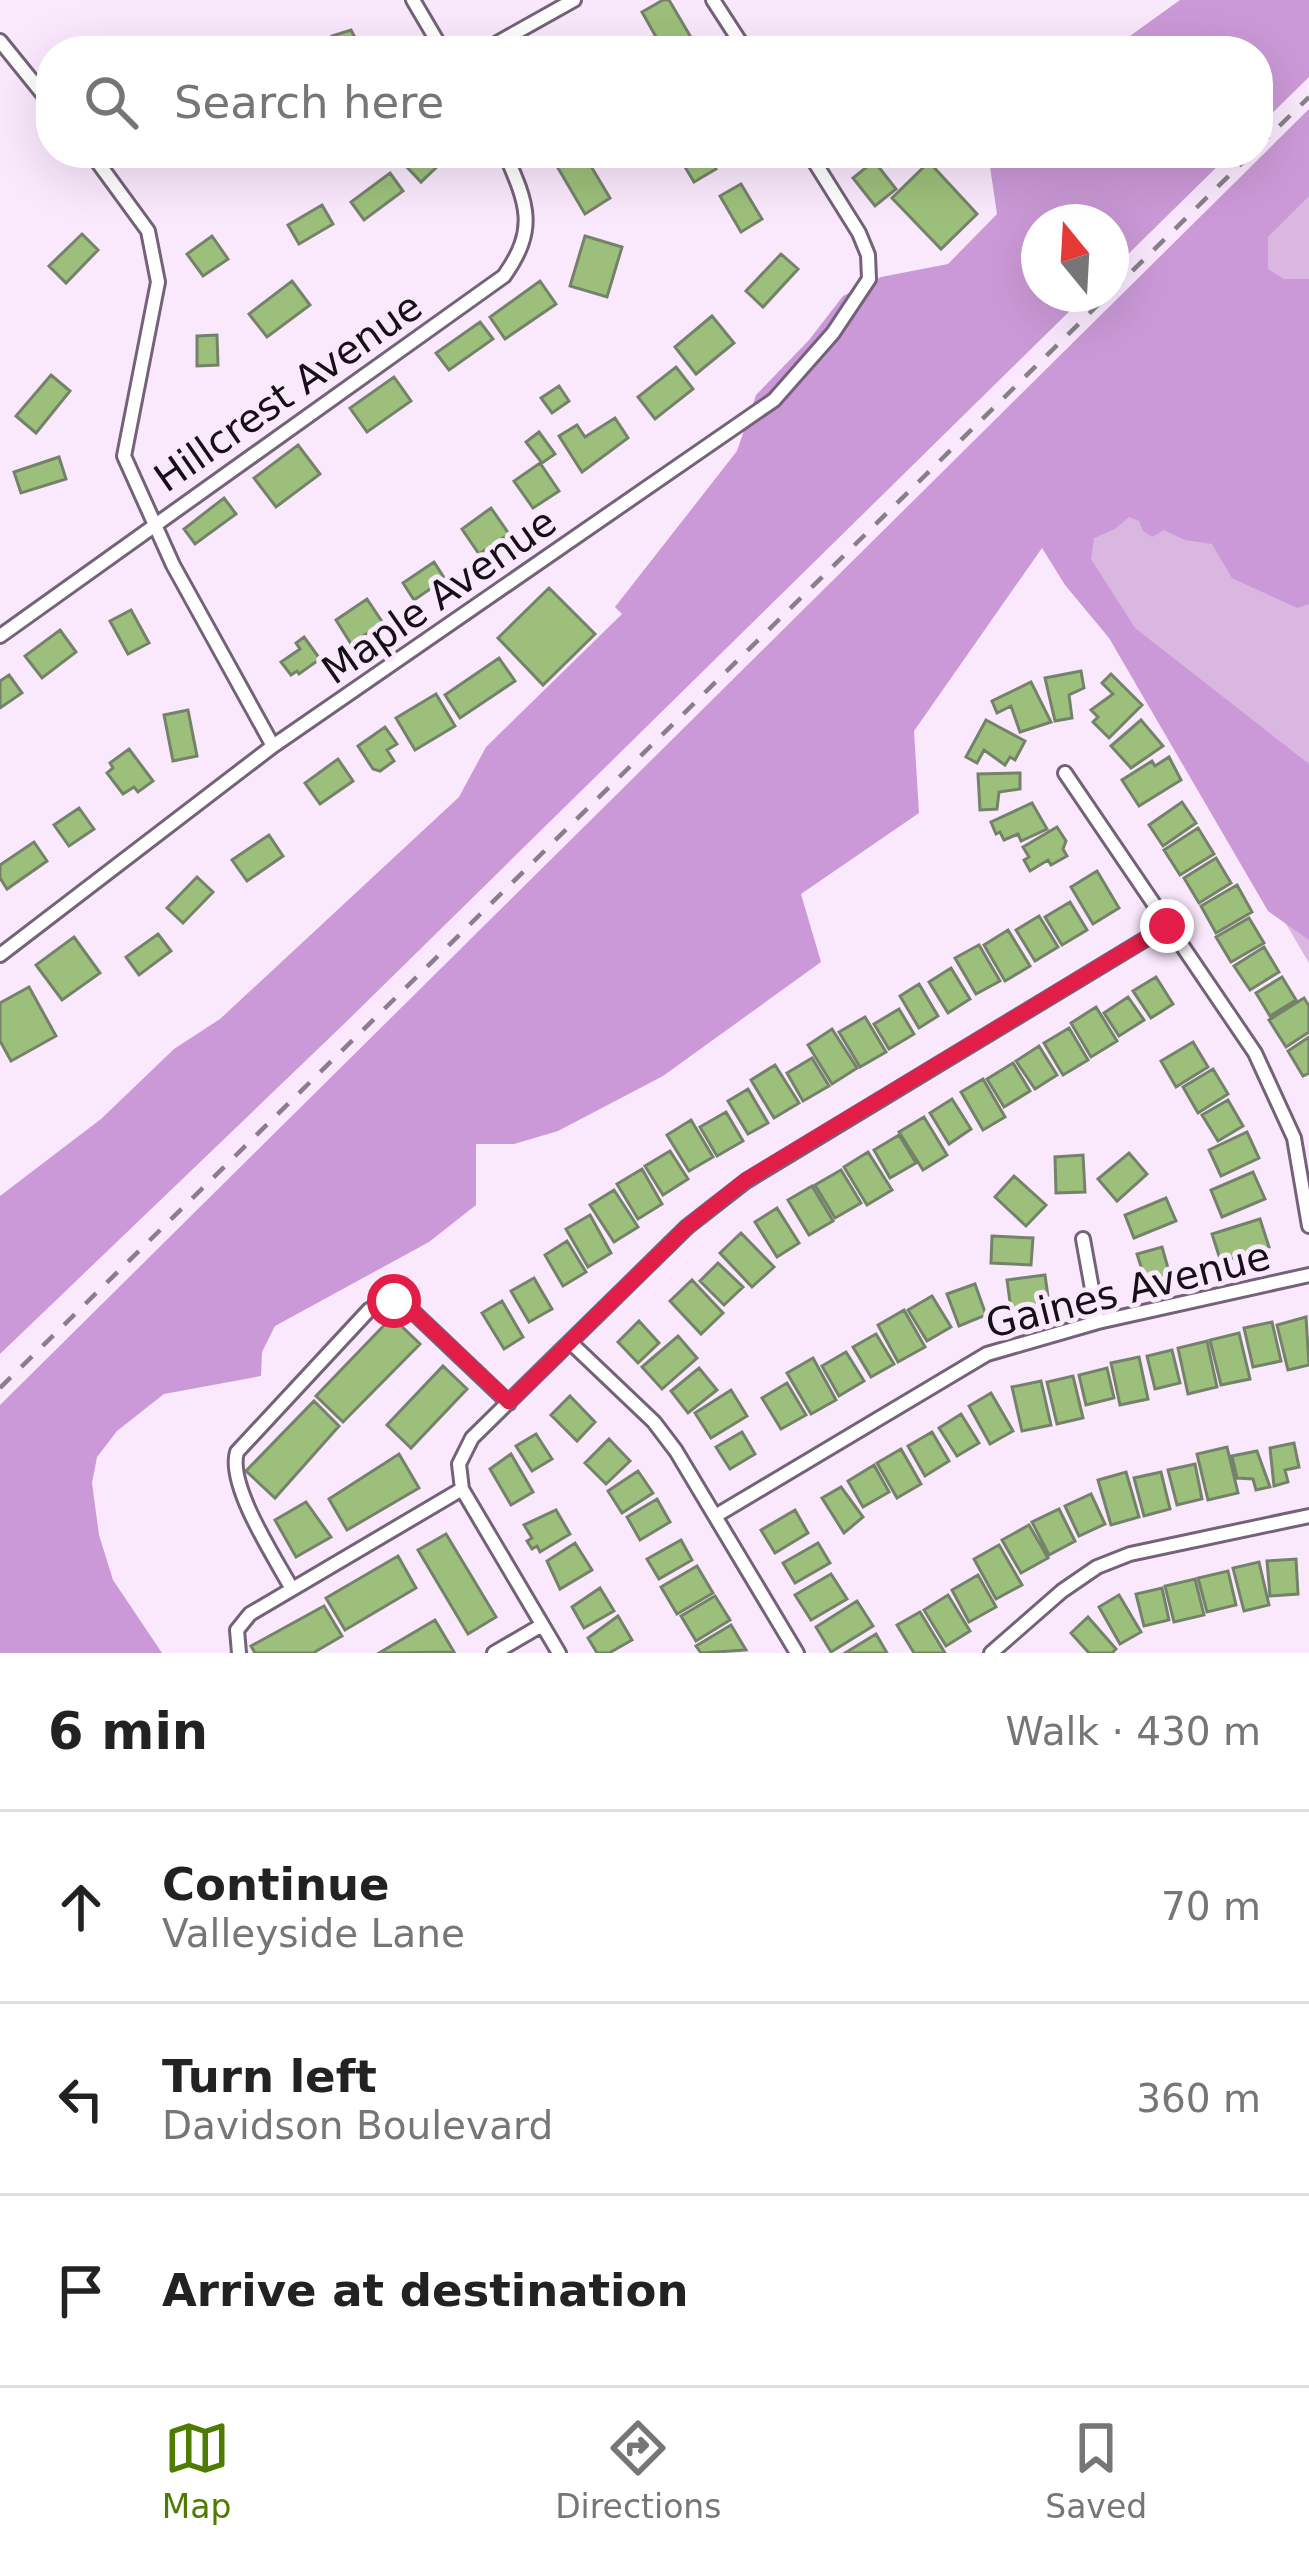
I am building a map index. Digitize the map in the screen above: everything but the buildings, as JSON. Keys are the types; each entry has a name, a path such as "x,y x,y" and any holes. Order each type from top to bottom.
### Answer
{"street":[{"path":"413,0 434,36"},
{"path":"510,36 574,0"},
{"path":"713,0 736,36"},
{"path":"0,41 36,85"},
{"path":"102,168 148,231 158,282 124,457 153,524 273,746"},
{"name":"Hillcrest Avenue","path":"0,636 504,276 522,250 527,221 512,168"},
{"name":"Maple Avenue","path":"0,955 273,746 774,400 833,333 869,279 868,255 859,233 818,168"},
{"path":"1065,773 1255,1053 1294,1138 1309,1226"},
{"path":"559,1653 462,1489 459,1464 465,1447 687,1227 746,1180 1167,926"},
{"path":"1083,1239 1098,1322"},
{"name":"Gaines Avenue","path":"717,1515 987,1354 1098,1322 1309,1275"},
{"path":"292,1589 256,1527 235,1475 237,1452 369,1310 386,1301 408,1307 509,1402"},
{"path":"571,1343 654,1422 717,1515 797,1653"},
{"path":"238,1653 236,1639 242,1621 462,1489"},
{"path":"992,1653 1097,1567 1130,1554 1309,1516"},
{"path":"494,1653 542,1625"}],"shaded area":[{"path":"1180,0 1309,0 1309,77 1273,112 1273,36 1130,36"},
{"path":"1309,109 1309,196 1268,237 1268,269 1284,279 1309,279 1309,604 1297,608 1232,578 1212,544 1185,540 1164,530 1152,537 1129,517 1094,538 1091,559 1135,628 1309,764 1309,940 1268,911 1109,638 1065,585 1042,548 914,731 919,813 801,894 821,962 663,1076 558,1131 514,1144 476,1144 476,1205 429,1242 275,1326 262,1352 261,1376 164,1394 117,1431 97,1457 92,1483 99,1535 113,1580 162,1653 0,1653 0,1405 1104,312 1129,312 1129,287 1249,168 1273,168 1273,145"},
{"path":"990,168 1216,168 1129,253 1129,204 1021,204 1021,312 1069,312 345,1023 0,1354 0,1196 101,1119 174,1049 220,1019 459,797 486,747 622,614 615,607 737,451 756,395 843,296 881,277 948,264 997,214"},
{"path":"1309,193 1309,963 1024,479"}],"railway":[{"path":"1273,132 1309,97"},
{"path":"1129,274 1237,168"},
{"path":"0,1388 1091,312"}],"route":[{"path":"394,1301 408,1307 509,1402 687,1227 746,1180 1167,926"}]}
